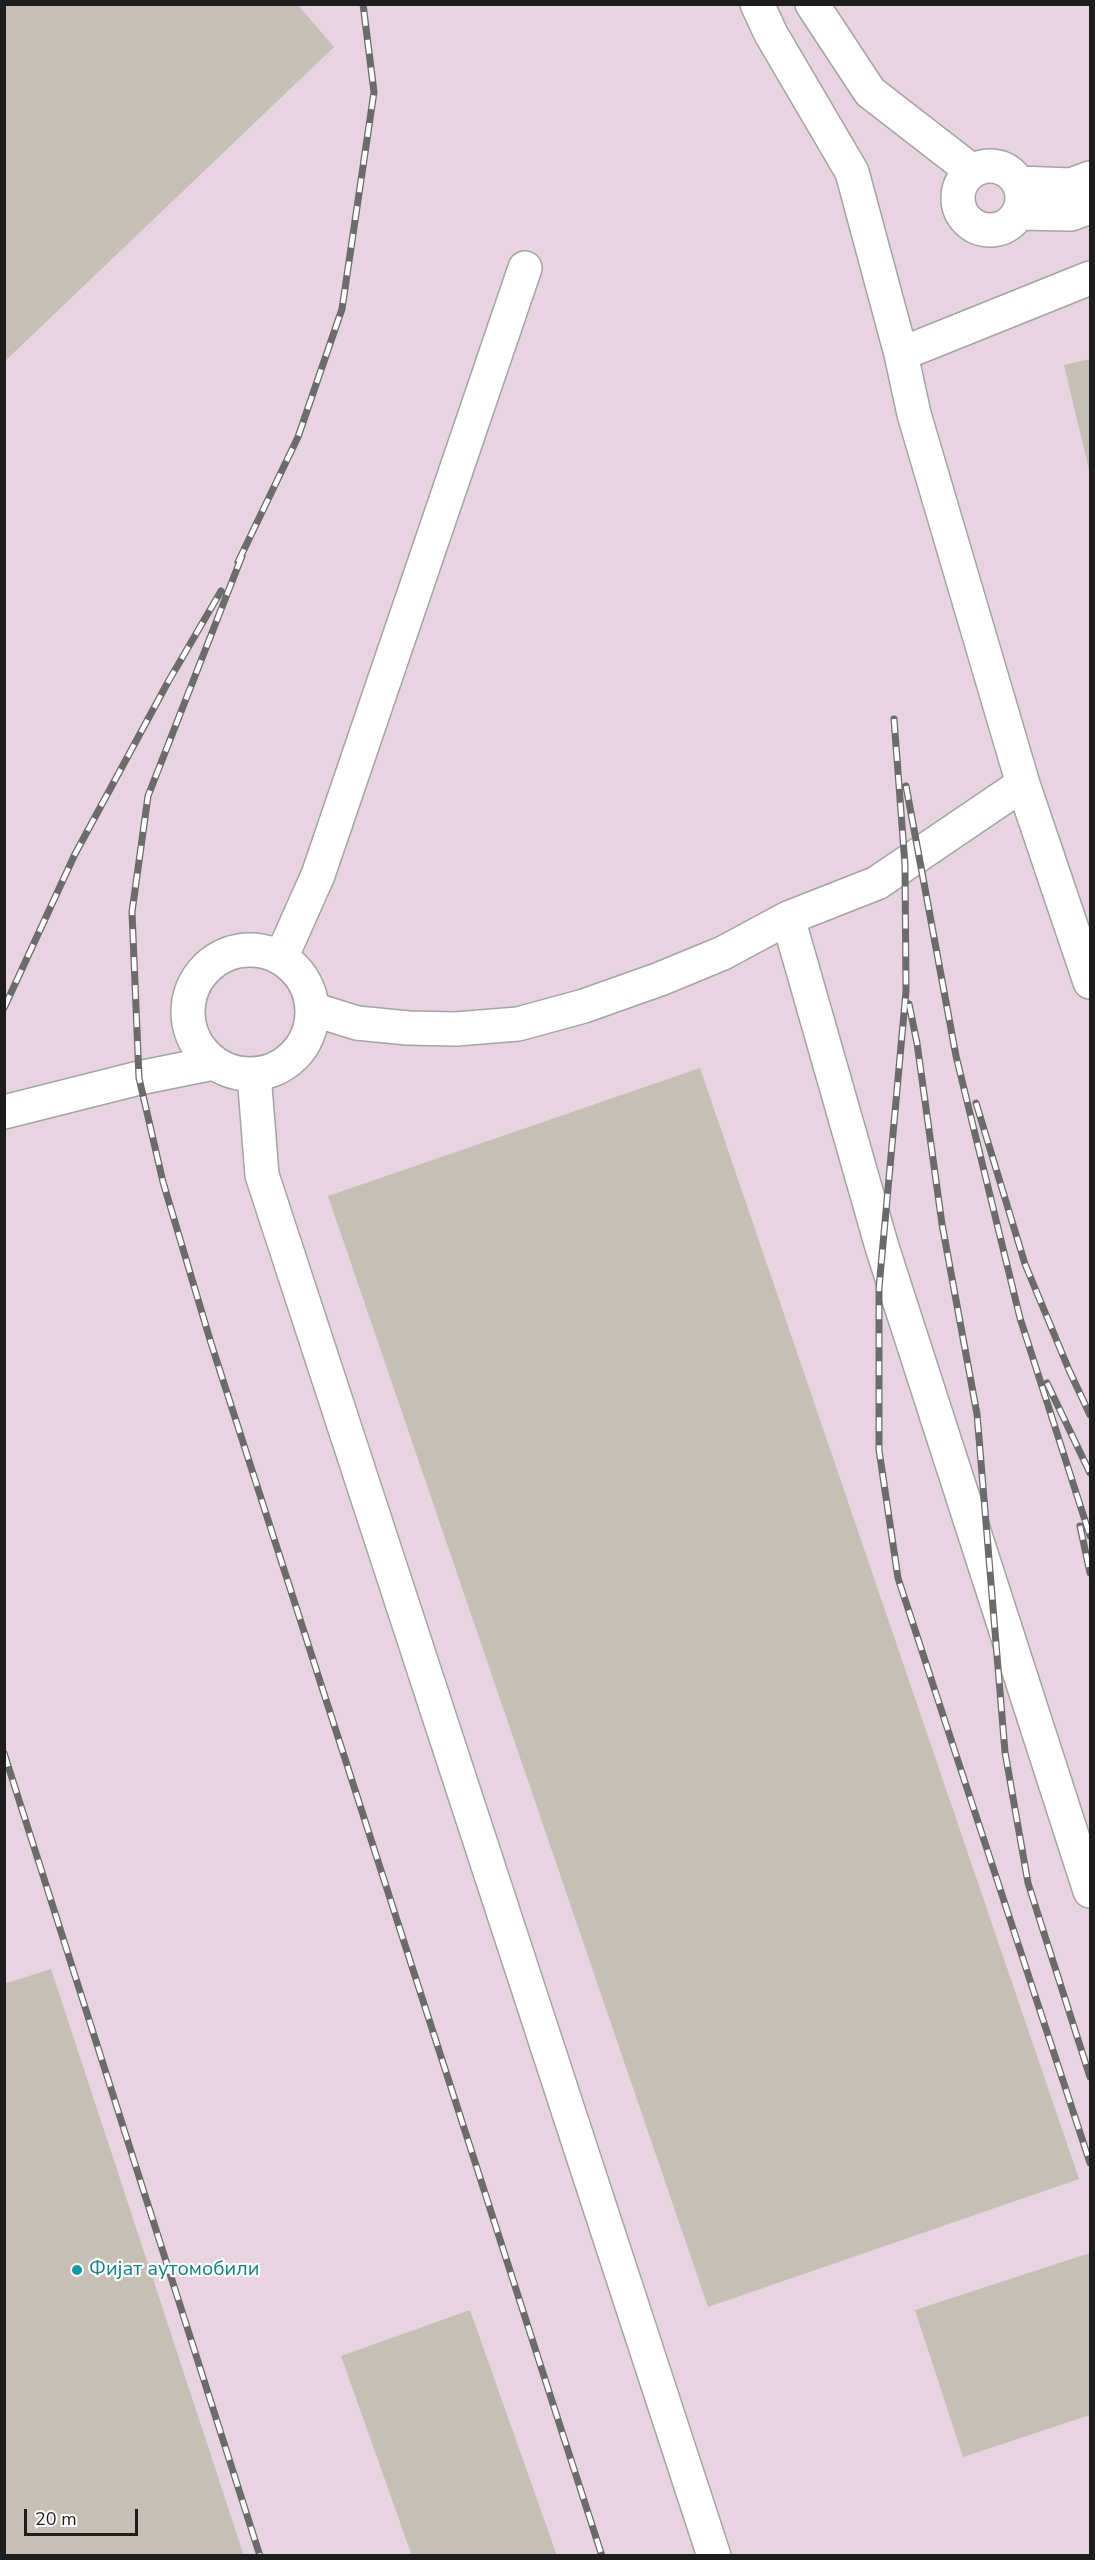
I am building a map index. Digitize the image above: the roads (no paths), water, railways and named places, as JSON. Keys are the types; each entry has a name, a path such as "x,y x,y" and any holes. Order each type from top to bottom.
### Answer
{"street":[{"path":"757,4 771,34 852,172 901,354 914,414 1023,784 1090,982"},
{"path":"812,4 870,92 972,171"},
{"path":"992,165 1012,174 1019,198 1012,222 1004,228 993,231 973,226 964,218 958,199 959,188 972,171 992,165"},
{"path":"1019,198 1090,178"},
{"path":"1019,198 1071,214 1090,207"},
{"path":"281,958 318,875 525,268"},
{"path":"901,354 1090,279"},
{"path":"312,1010 357,1023 408,1028 456,1029 518,1024 585,1006 723,953 788,918 878,883 1023,784"},
{"path":"788,918 882,1247 1090,1891"},
{"path":"244,949 263,951 281,958 293,968 303,980 312,1010 310,1029 302,1046 289,1060 273,1070 254,1074 233,1072 213,1063 200,1050 190,1033 187,1014 189,995 197,978 209,964 226,954 244,949"},
{"path":"4,1112 139,1078 213,1063"},
{"path":"254,1074 262,1175 714,2556"}],"railway":[{"path":"238,562 298,437 342,309 374,92 363,4"},
{"path":"242,556 148,796 132,912 139,1078 163,1182 211,1343 602,2556"},
{"path":"4,1008 75,854 168,682 221,591"},
{"path":"894,719 905,865 906,991 879,1288 879,1450 898,1578 1090,2163"},
{"path":"906,786 956,1056 1020,1318 1090,1536"},
{"path":"909,1004 917,1043 942,1224 977,1414 1005,1752 1028,1883 1090,2077"},
{"path":"976,1103 1025,1264 1090,1415"},
{"path":"1047,1383 1090,1473"},
{"path":"1080,1526 1090,1573"},
{"path":"4,1753 260,2556"}],"place":[{"name":"Фијат аутомобили","path":"77,2270"}]}
